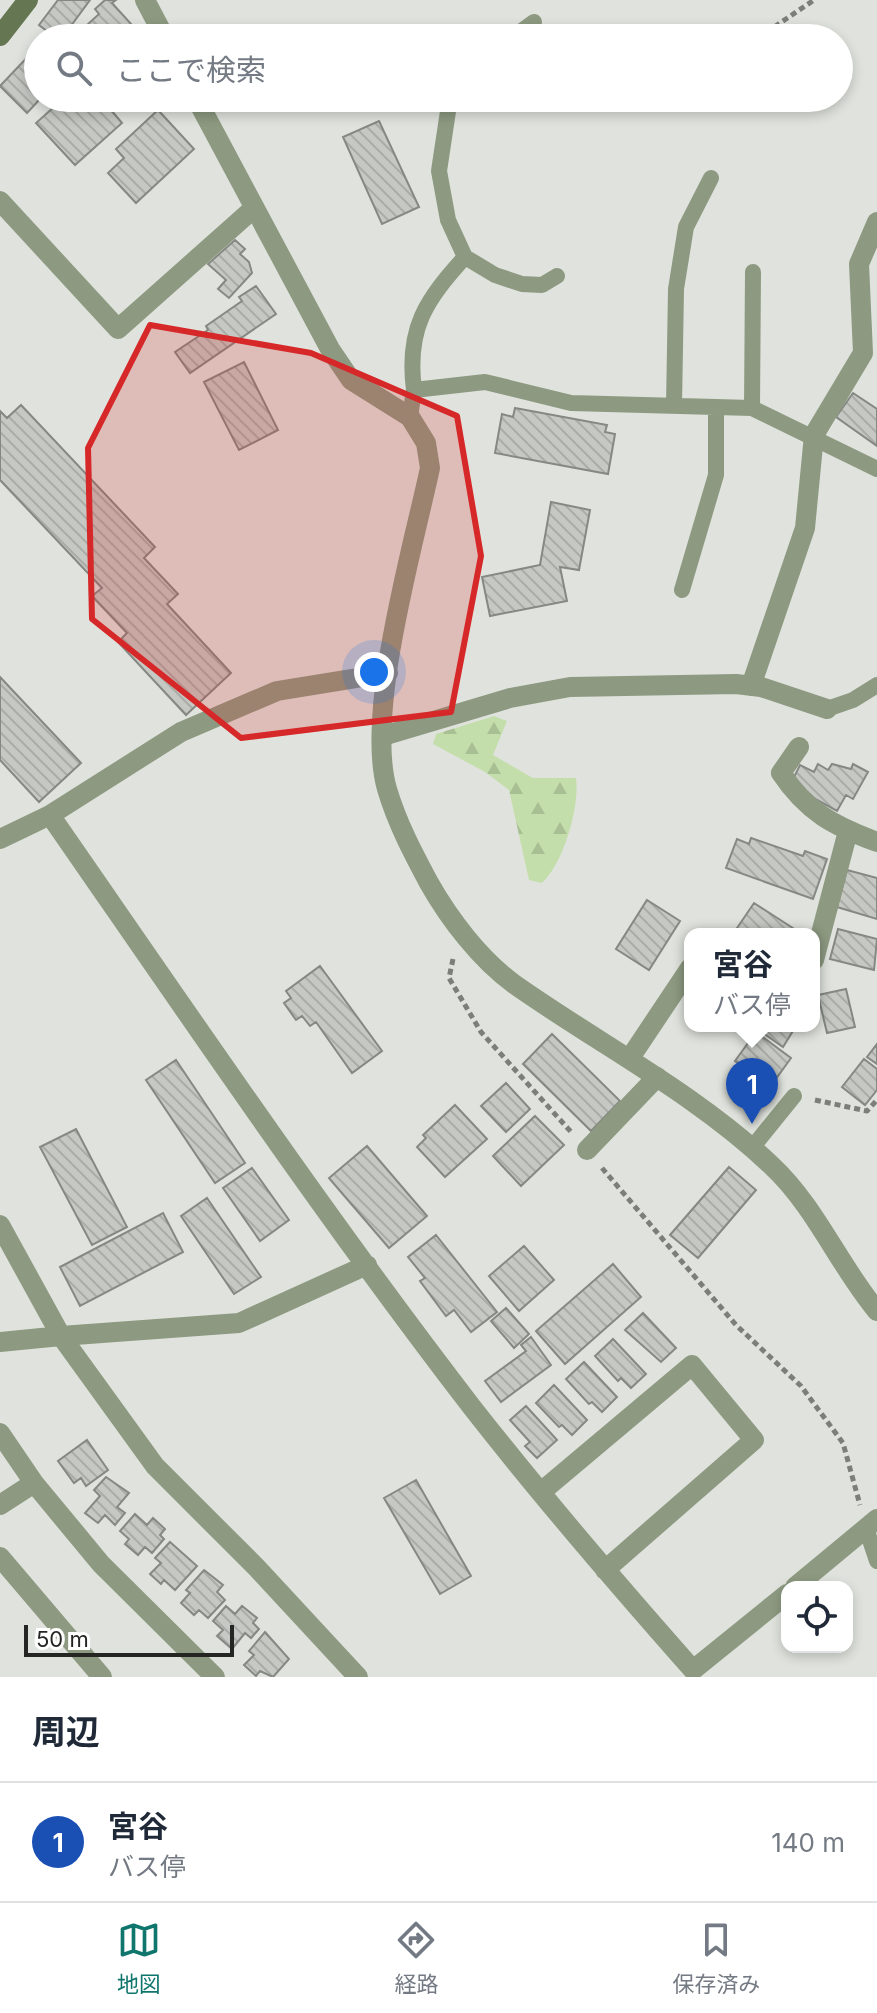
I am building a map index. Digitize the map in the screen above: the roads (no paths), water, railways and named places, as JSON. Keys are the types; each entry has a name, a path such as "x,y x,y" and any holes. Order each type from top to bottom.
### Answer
{"main road":[{"path":"0,36 28,0"}],"street":[{"path":"145,0 158,24"},
{"path":"203,112 253,209 351,380 410,417 426,443 430,468 388,673 383,736 386,787 407,843 437,897 469,940 512,982 657,1077 772,1165 816,1216 877,1311"},
{"path":"0,201 118,329 253,209"},
{"path":"751,686 805,528 814,435 870,351 859,264 877,222"},
{"path":"0,839 50,815 181,732 277,691 388,673"},
{"path":"383,736 510,698 570,687 751,686 827,709"},
{"path":"799,747 781,773 801,802 848,831 877,842"},
{"path":"50,815 367,1265 472,1406 605,1570 693,1670 781,1599"},
{"path":"820,937 848,831"},
{"path":"630,1058 684,977"},
{"path":"587,1150 657,1077"},
{"path":"0,1225 61,1336 155,1466 257,1568 358,1677"},
{"path":"0,1342 239,1323 367,1265"},
{"path":"541,1492 692,1365 754,1440 605,1570"},
{"path":"0,1433 34,1483 101,1564 215,1677"},
{"path":"0,1505 34,1483"},
{"path":"802,1581 872,1524"},
{"path":"0,1557 102,1677"}],"lane":[{"path":"448,112 440,183 448,220 465,257 495,275 522,284 542,285 557,276"},
{"path":"674,406 676,289 686,227 711,178"},
{"path":"410,417 420,317 429,297 465,257"},
{"path":"752,408 753,272"},
{"path":"414,390 485,382 571,403 752,408 814,435 877,469"},
{"path":"682,590 716,475 716,407"},
{"path":"827,709 853,700 877,685"},
{"path":"751,1149 794,1096"},
{"path":"872,1524 877,1561"}],"place":[{"name":"宮谷","path":"752,1124"}]}
